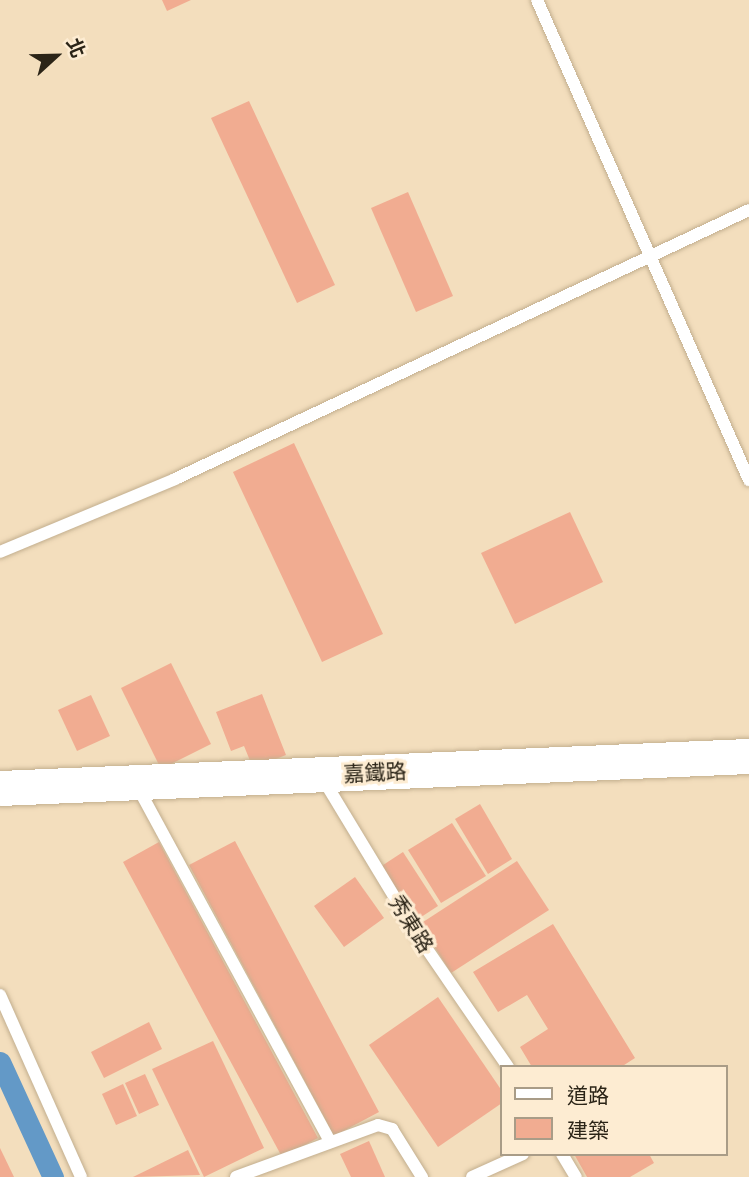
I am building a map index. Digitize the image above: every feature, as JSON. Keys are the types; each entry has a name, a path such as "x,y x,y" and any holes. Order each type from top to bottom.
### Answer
{"street":[{"name":"嘉鐵路","path":"0,788 749,756"}],"lane":[{"path":"537,0 646,258 749,480"},
{"path":"0,552 175,479 749,210"},
{"name":"秀東路","path":"321,776 418,936 507,1065"},
{"path":"135,783 330,1142"},
{"path":"0,995 81,1177"},
{"path":"236,1177 378,1125 392,1129 422,1177"},
{"path":"472,1177 519,1156"},
{"path":"563,1156 576,1177"}],"building":[{"path":"162,0 191,0 167,11"},
{"path":"249,101 335,285 297,303 211,118"},
{"path":"408,192 453,296 416,312 371,208"},
{"path":"294,443 383,634 322,662 233,472"},
{"path":"570,512 603,582 515,624 481,553"},
{"path":"171,663 211,744 161,769 121,688"},
{"path":"262,694 286,755 253,768 244,746 231,751 216,712"},
{"path":"91,695 110,736 77,751 58,710"},
{"path":"480,804 512,859 488,874 455,819"},
{"path":"452,823 486,876 441,903 408,850"},
{"path":"235,841 379,1112 334,1136 189,865"},
{"path":"159,842 318,1138 282,1157 123,862"},
{"path":"403,852 438,906 415,921 380,867"},
{"path":"517,861 549,910 451,973 420,924"},
{"path":"355,877 384,918 344,947 314,906"},
{"path":"553,924 635,1058 624,1065 531,1065 520,1047 548,1029 527,995 498,1012 473,972"},
{"path":"438,997 500,1088 500,1104 438,1147 369,1045"},
{"path":"149,1022 162,1049 104,1078 91,1052"},
{"path":"213,1041 264,1148 204,1177 152,1069"},
{"path":"145,1074 159,1105 139,1114 125,1083"},
{"path":"123,1084 137,1116 116,1125 102,1094"},
{"path":"369,1141 385,1177 351,1177 340,1154"},
{"path":"0,1148 14,1177 0,1177"},
{"path":"188,1150 200,1175 133,1177"},
{"path":"575,1156 650,1156 654,1163 630,1177 587,1177"}],"waterway":[{"path":"0,1062 53,1177"}]}
